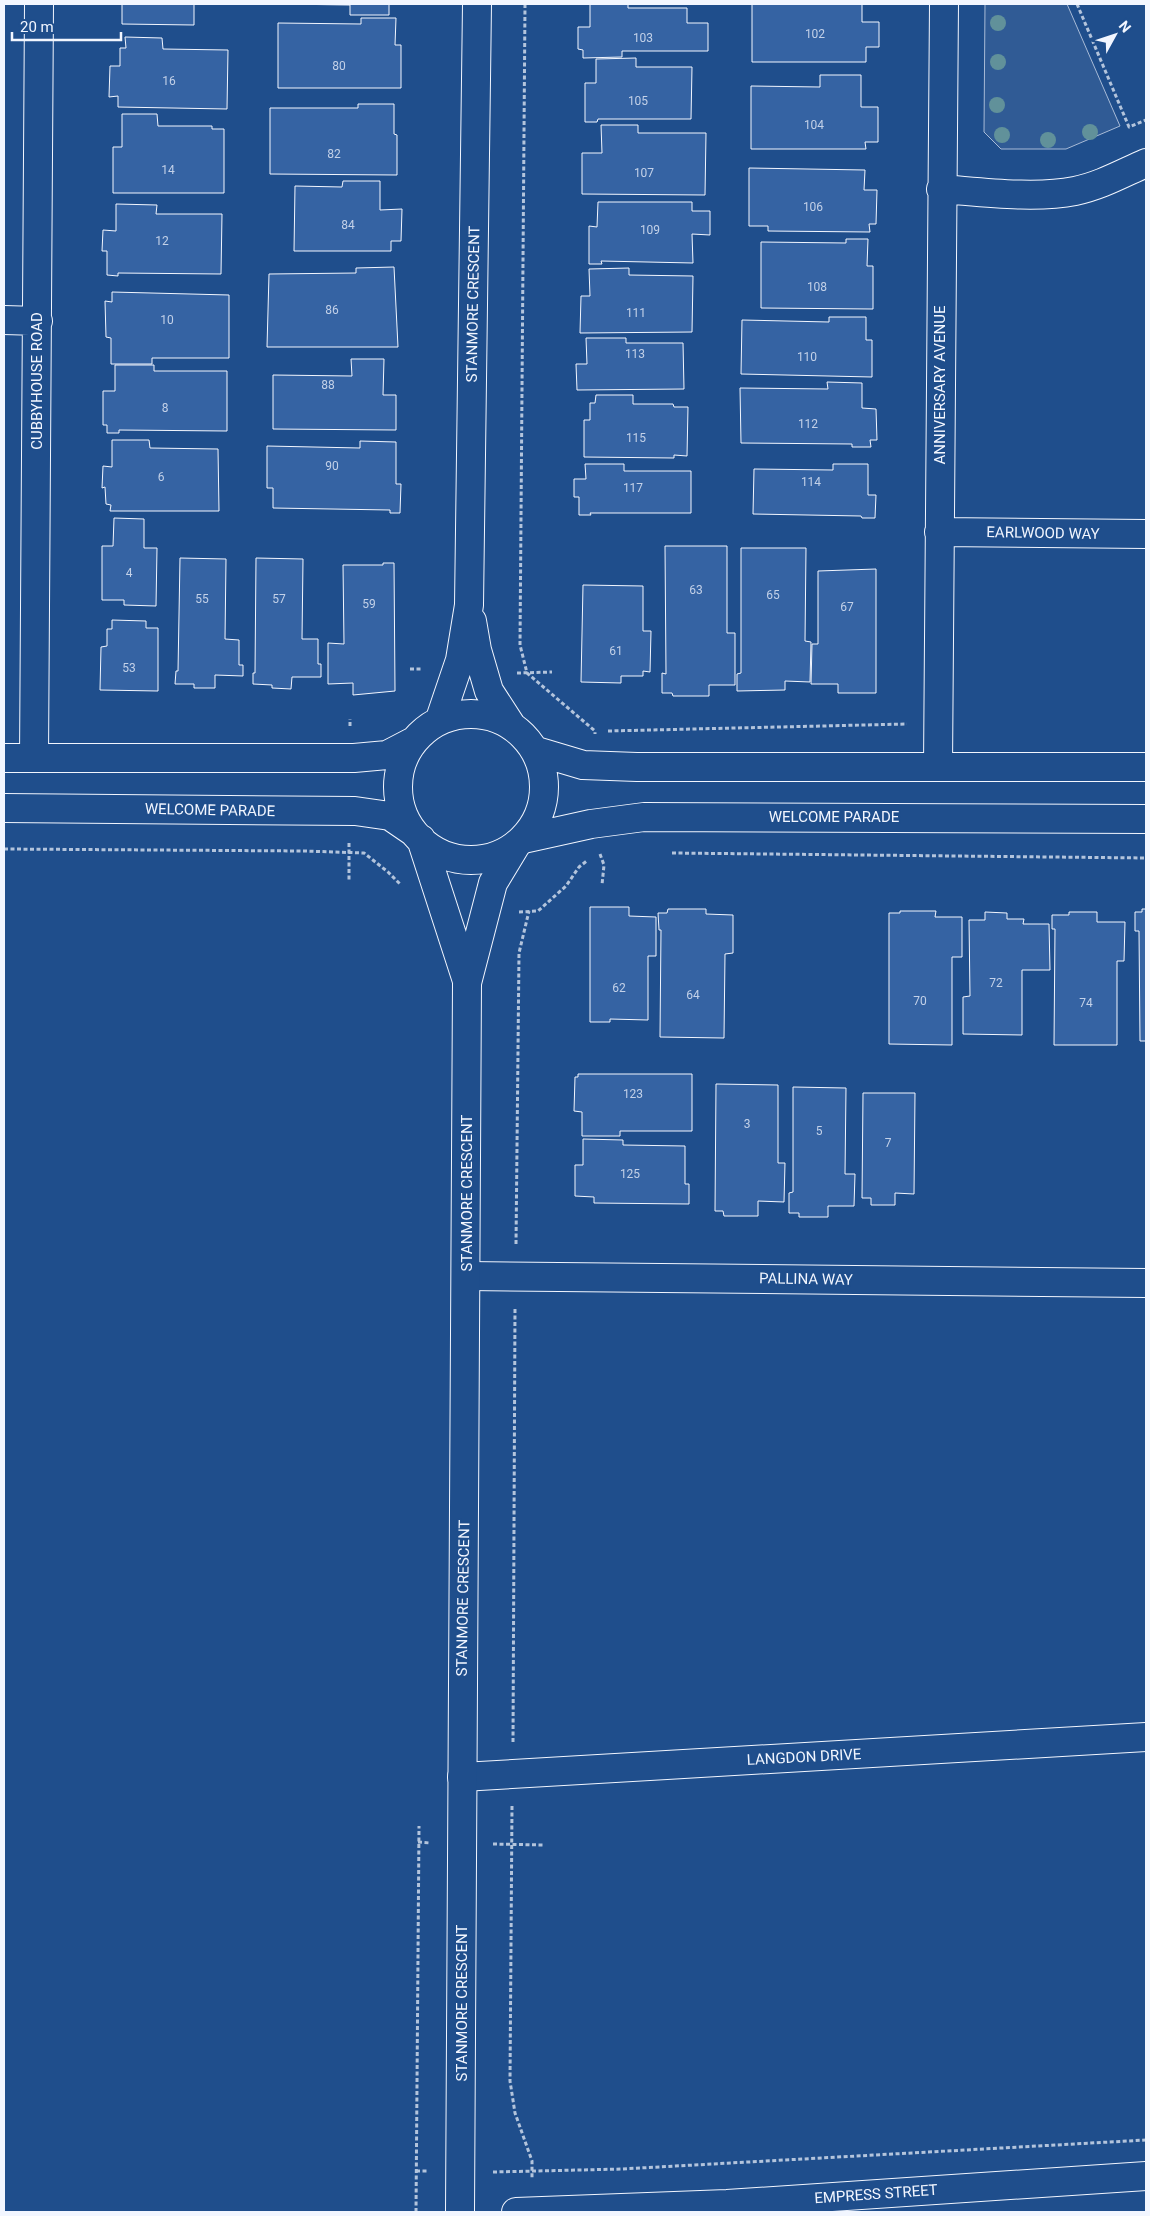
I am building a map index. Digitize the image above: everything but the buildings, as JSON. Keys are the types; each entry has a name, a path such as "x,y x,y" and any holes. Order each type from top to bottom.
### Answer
{"street":[{"name":"CUBBYHOUSE ROAD","path":"34,758 39,4"},
{"name":"STANMORE CRESCENT","path":"440,719 460,660 469,605 477,4"},
{"name":"ANNIVERSARY AVENUE","path":"938,766 941,189 944,153 944,4"},
{"path":"941,189 1048,194 1075,191 1101,183 1146,163"},
{"path":"4,320 38,321"},
{"name":"EARLWOOD WAY","path":"939,532 1146,534"},
{"name":"STANMORE CRESCENT","path":"469,605 477,650 489,691 511,725"},
{"path":"476,713 494,717 511,725 525,736 536,751 544,773 544,796 538,818 519,842 502,854 477,860 452,858 430,848 416,835 401,809 398,783 403,758 412,742 425,729 440,719 458,714 476,713"},
{"path":"4,758 354,758 387,755 412,742"},
{"path":"536,751 582,765 636,767 1146,767"},
{"name":"WELCOME PARADE","path":"4,808 355,811 390,816 416,835"},
{"name":"WELCOME PARADE","path":"519,842 591,824 644,817 1146,819"},
{"name":"STANMORE CRESCENT","path":"416,835 467,983"},
{"name":"STANMORE CRESCENT","path":"460,2212 467,1276 467,983 493,882 519,842"},
{"name":"PALLINA WAY","path":"467,1276 1146,1284"},
{"name":"LANGDON DRIVE","path":"462,1778 1146,1737"},
{"name":"EMPRESS STREET","path":"516,2212 727,2204 1146,2176"}],"path":[{"path":"525,4 520,645 527,673 548,691"},
{"path":"1077,4 1129,127 1146,120"},
{"path":"595,731 939,724"},
{"path":"4,849 364,853 388,872 406,890"},
{"path":"566,886 579,867 600,852 609,852"},
{"path":"600,852 604,865 602,885"},
{"path":"669,853 1146,858"},
{"path":"530,911 519,953 510,2080 516,2113 532,2161"},
{"path":"416,2212 419,1826"},
{"path":"416,2171 532,2172 622,2169 1146,2140"}],"shaded area":[{"path":"985,4 1067,4 1120,126 1066,149 1001,149 984,132"}]}
